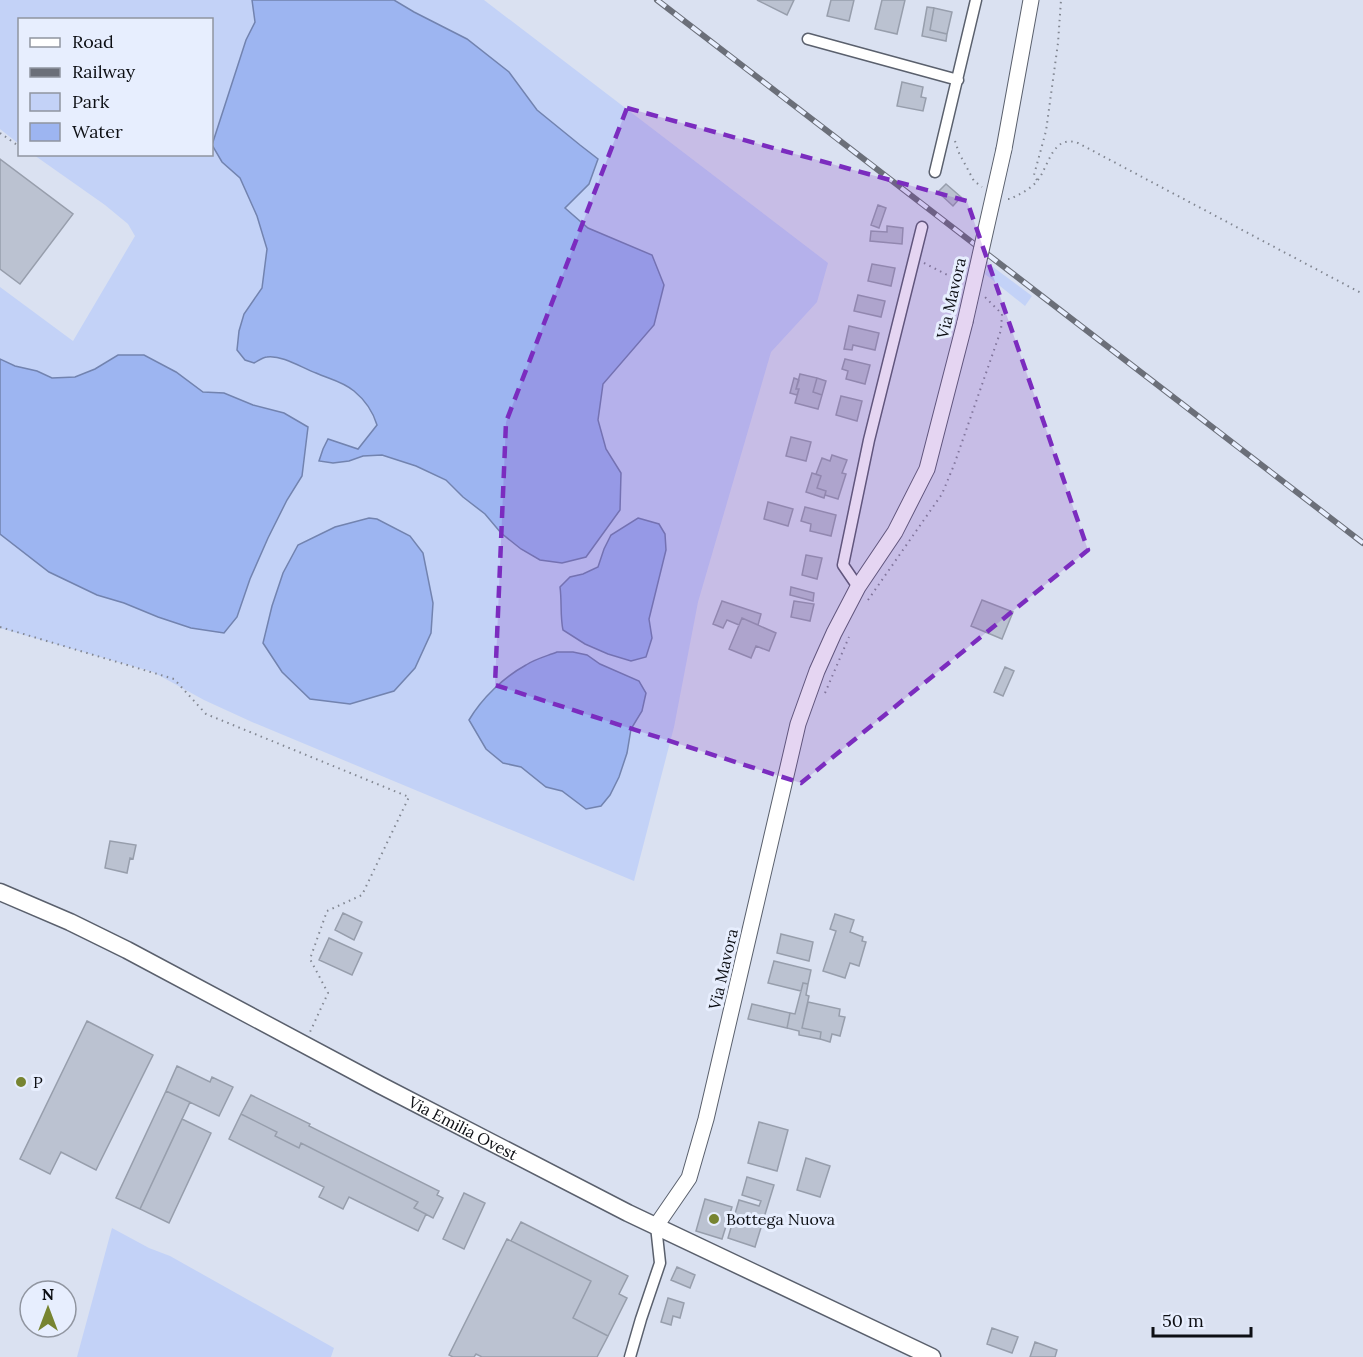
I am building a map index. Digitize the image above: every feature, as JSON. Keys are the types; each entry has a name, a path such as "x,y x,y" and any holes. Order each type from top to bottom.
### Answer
{"main road":[{"name":"Via Emilia Ovest","path":"0,892 127,950 656,1227 932,1357"}],"street":[{"path":"935,172 976,0"},
{"name":"Via Mavora","path":"656,1227 689,1178 711,1095 798,724 817,670 858,587 895,532 927,469 965,322 1004,149 1031,0"},
{"path":"808,39 958,80"},
{"path":"858,587 843,566 869,440 922,227"},
{"path":"630,1357 660,1263 656,1227"}],"path":[{"path":"1037,181 1034,175 1046,131 1058,43 1061,0"},
{"path":"0,133 18,146"},
{"path":"1078,143 1363,294"},
{"path":"914,257 944,274"},
{"path":"866,604 942,494 954,465 1002,330 1002,314 983,295"},
{"path":"0,627 174,679 206,714 410,797 362,895 327,911 310,959 328,993 305,1044"},
{"path":"822,701 851,631"}],"highlighted area":[{"path":"627,108 967,201 1088,550 801,783 495,685 506,422"}],"green space":[{"path":"0,0 484,0 828,263 817,302 771,352 698,602 674,727 634,881 252,722 204,700 153,672 0,628 0,287 73,341 135,236 128,224 105,205 35,156 213,156 213,18 18,18 18,143 0,129"},
{"path":"989,264 1032,296 1025,306 985,274"},
{"path":"112,1228 149,1248 170,1256 334,1348 331,1357 77,1357"}],"water":[{"path":"252,0 394,0 467,39 509,72 537,110 598,159 589,184 565,208 588,228 652,255 664,285 654,325 603,384 598,420 606,449 621,473 620,510 586,557 562,563 540,560 501,533 485,514 446,480 416,466 382,455 363,456 333,463 319,461 328,439 358,449 377,425 365,402 345,385 292,362 267,357 254,363 245,360 237,350 244,314 262,288 267,249 257,216 240,178 222,162 213,147 213,142 246,40 255,22"},
{"path":"118,355 144,355 176,372 203,392 224,393 253,405 284,413 308,427 302,476 268,538 237,617 224,633 191,628 97,595 49,572 0,534 0,359 52,378 75,377 95,369"},
{"path":"369,518 377,519 410,536 423,553 433,603 431,633 415,668 394,691 350,704 310,699 282,672 263,643 272,606 283,573 298,545 335,527"},
{"path":"638,518 659,524 665,534 666,550 649,619 652,638 646,657 631,661 585,644 563,630 560,587 570,577 598,567 611,535"},
{"path":"557,652 587,655 600,664 639,681 646,693 642,711 631,729 627,753 619,777 610,795 601,806 586,809 562,791 546,787 521,767 503,763 486,749 469,720 487,696 510,676 533,661"}],"building":[{"path":"757,0 794,0 787,15"},
{"path":"831,0 854,0 849,21 827,16"},
{"path":"882,0 905,0 897,34 875,29"},
{"path":"927,7 934,8 930,30 947,34 946,41 922,36"},
{"path":"934,8 952,12 947,34 930,30"},
{"path":"902,82 923,87 921,97 926,98 923,111 897,106"},
{"path":"0,159 73,214 20,284 0,269"},
{"path":"946,184 961,197 953,206 938,192"},
{"path":"878,205 886,208 879,228 871,225"},
{"path":"887,226 903,228 902,244 870,241 871,231 887,232"},
{"path":"872,264 895,268 891,286 868,281"},
{"path":"858,295 885,301 881,317 854,311"},
{"path":"849,326 879,333 875,350 853,345 852,350 844,349"},
{"path":"845,359 870,365 865,384 846,379 848,371 842,369"},
{"path":"800,374 817,378 813,392 822,395 818,409 795,403"},
{"path":"794,378 799,380 797,395 790,393"},
{"path":"817,378 826,381 822,395 813,392"},
{"path":"841,396 862,401 857,421 836,415"},
{"path":"791,437 811,442 806,461 786,456"},
{"path":"832,455 847,460 842,473 846,474 838,499 825,495 826,491 817,488 821,476 816,474 822,458 830,461"},
{"path":"812,473 821,476 817,488 826,491 824,498 806,492"},
{"path":"768,502 793,509 788,526 764,519"},
{"path":"805,507 836,515 831,536 810,531 811,524 801,521"},
{"path":"806,555 822,558 817,579 802,575"},
{"path":"791,587 814,593 813,601 790,595"},
{"path":"982,600 1013,612 1002,639 971,626"},
{"path":"722,601 761,614 758,625 742,618 739,625 727,620 723,628 713,624"},
{"path":"794,601 814,604 810,621 791,617"},
{"path":"742,618 776,633 769,651 756,646 751,658 729,649"},
{"path":"1005,667 1014,671 1003,696 994,692"},
{"path":"110,841 136,845 127,873 105,868"},
{"path":"343,913 362,922 354,940 335,930"},
{"path":"835,914 854,920 850,932 863,937 862,941 866,942 859,966 850,963 845,978 823,971 836,931 830,929"},
{"path":"781,934 813,942 809,961 777,953"},
{"path":"329,938 362,953 352,975 319,960"},
{"path":"774,961 811,970 808,984 803,983 801,991 768,983"},
{"path":"803,983 808,984 806,995 809,996 802,1028 821,1032 820,1039 799,1035 799,1031 787,1028 790,1013 795,1014"},
{"path":"808,1002 840,1009 839,1016 845,1017 840,1036 832,1034 830,1042 820,1039 821,1032 802,1028"},
{"path":"752,1004 790,1013 787,1028 748,1019"},
{"path":"87,1021 153,1055 96,1170 61,1152 50,1174 20,1159"},
{"path":"177,1066 210,1082 212,1077 233,1087 219,1116 166,1091"},
{"path":"166,1091 190,1102 140,1209 116,1198"},
{"path":"251,1095 439,1191 437,1195 443,1198 433,1218 414,1208 418,1202 301,1143 299,1148 275,1136 277,1132 241,1114"},
{"path":"241,1114 277,1132 275,1136 299,1148 301,1143 418,1202 414,1208 426,1214 418,1231 349,1197 343,1209 319,1197 324,1187 229,1139"},
{"path":"182,1119 211,1133 169,1223 140,1209"},
{"path":"759,1122 788,1130 777,1171 748,1163"},
{"path":"806,1158 830,1166 820,1197 797,1190"},
{"path":"747,1177 774,1185 755,1247 728,1238 739,1200 759,1206 761,1201 742,1195"},
{"path":"464,1193 485,1203 464,1249 443,1239"},
{"name":"Bottega Nuova","path":"705,1199 732,1207 722,1239 696,1231"},
{"path":"521,1222 628,1276 619,1294 627,1298 608,1336 573,1318 591,1281 511,1241"},
{"path":"507,1239 591,1281 573,1318 608,1336 597,1357 482,1357 476,1354 474,1357 453,1357 449,1355"},
{"path":"677,1267 695,1275 690,1288 671,1280"},
{"path":"668,1298 684,1303 680,1318 673,1316 671,1325 661,1322"},
{"path":"992,1328 1018,1337 1012,1353 987,1344"},
{"path":"1035,1342 1057,1350 1055,1357 1030,1357"}],"railway":[{"path":"657,0 1363,543"}],"place":[{"name":"P","path":"21,1082"},
{"name":"Bottega Nuova","path":"714,1219"}]}
